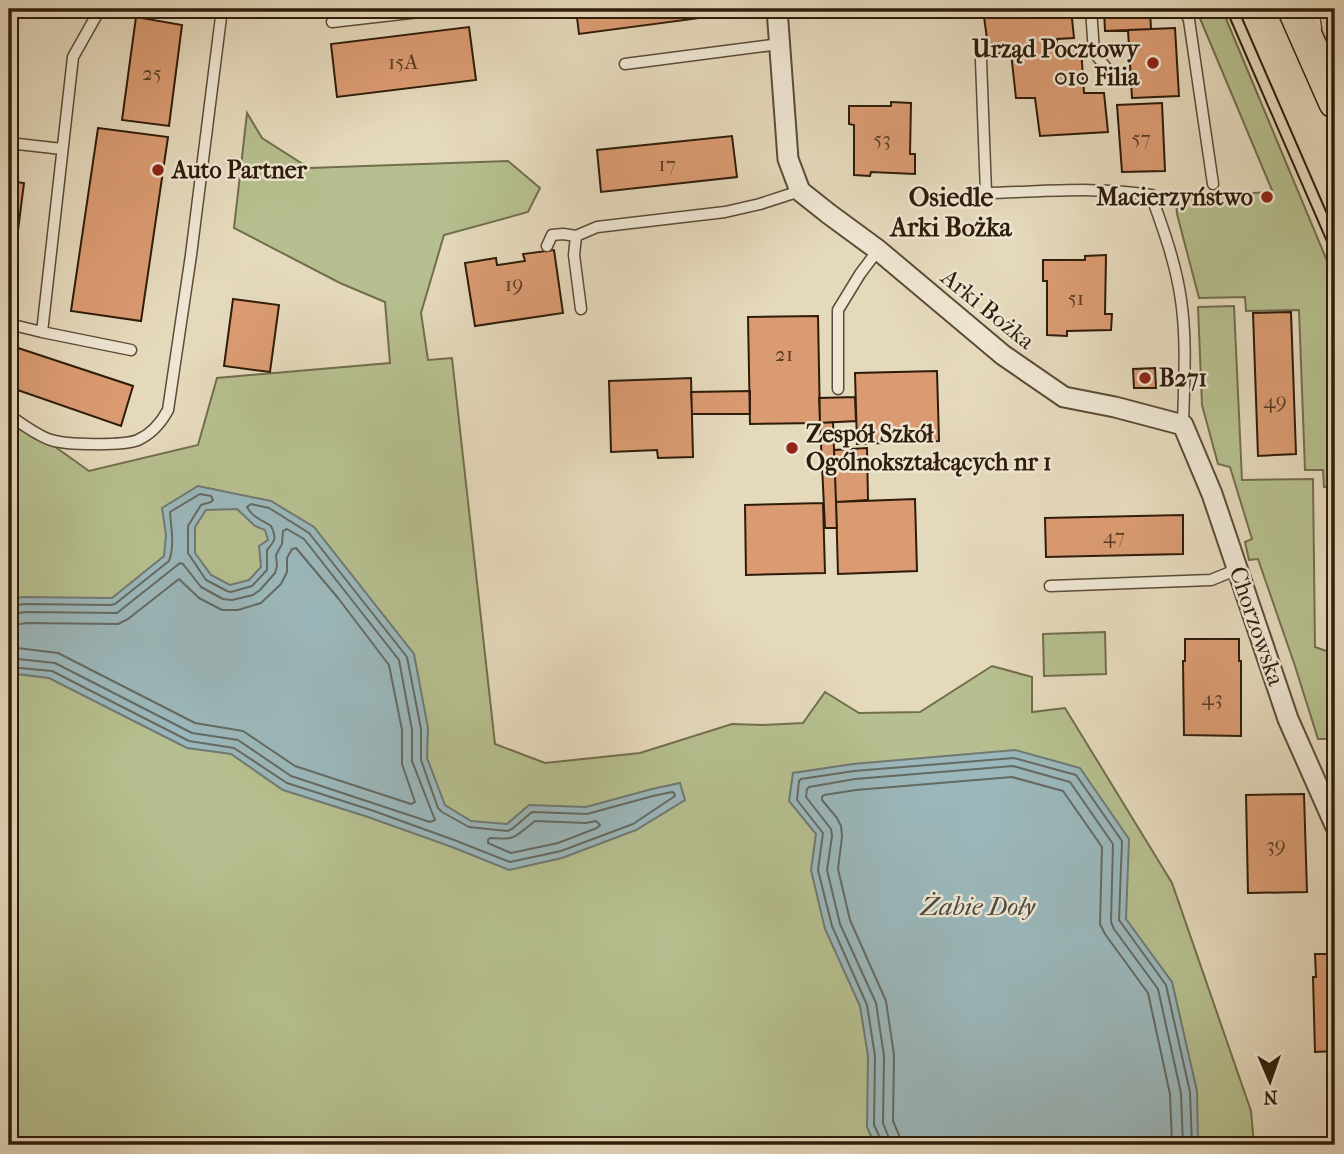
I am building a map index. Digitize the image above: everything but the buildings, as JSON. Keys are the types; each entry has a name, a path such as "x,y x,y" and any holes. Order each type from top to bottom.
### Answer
{"main road":[{"path":"1294,9 1335,102"}],"street":[{"path":"777,9 788,159 800,191"},
{"name":"Arki Bożka","path":"800,191 878,250 1003,355 1064,397 1183,425"},
{"name":"Chorzowska","path":"1183,425 1212,494 1288,719 1335,825"}],"lane":[{"path":"42,332 73,57 100,9"},
{"path":"9,415 52,440 76,443 121,443 137,440 161,424 168,410 191,255 222,9"},
{"path":"332,22 445,9"},
{"path":"1091,9 1094,52 1116,81"},
{"path":"1184,9 1189,20 1213,184"},
{"path":"1313,9 1321,70"},
{"path":"625,64 780,44"},
{"path":"981,60 986,192 1136,192 1151,195 1181,299 1185,348 1183,425"},
{"path":"9,143 62,149"},
{"path":"547,246 552,235 576,236 597,227 725,212 800,191"},
{"path":"576,236 574,255 581,309"},
{"path":"838,389 838,310 878,250"},
{"path":"9,324 131,350"},
{"path":"1050,586 1212,579 1238,569"}],"green space":[{"path":"1196,9 1222,9 1335,280 1335,487 1324,487 1323,470 1305,470 1299,310 1246,311 1245,297 1199,298 1176,201 1272,190"},
{"path":"247,113 262,138 309,168 508,161 540,188 528,212 444,235 421,313 428,360 452,358 495,744 545,763 640,753 732,724 803,723 825,692 859,713 920,712 992,666 1032,677 1032,712 1065,708 1172,883 1251,1111 1254,1145 9,1145 9,414 89,471 198,445 217,378 390,363 385,302 340,283 234,228"},
{"path":"1234,306 1242,480 1313,479 1315,647 1335,654 1335,767 1327,739 1318,739 1258,559 1249,560 1245,542 1252,539 1230,467 1218,464 1202,405 1198,307"},
{"path":"1105,632 1106,674 1044,676 1043,634"}],"water":[{"path":"198,486 271,501 314,527 414,654 428,728 427,758 445,805 471,821 507,824 529,805 586,807 680,783 685,800 636,830 562,858 509,870 368,817 283,790 231,754 187,748 49,678 9,673 9,600 23,597 112,598 164,556 166,535 162,508","holes":["237,509 255,526 265,530 268,540 259,546 261,567 249,580 230,585 211,575 195,553 195,527 206,510"]},
{"name":"Żabie Doły","path":"1015,750 1080,768 1129,839 1126,919 1172,982 1197,1091 1198,1145 875,1145 867,1127 868,1056 860,1006 825,929 811,870 816,834 789,801 793,773 853,764"}],"tram line":[{"path":"1226,9 1335,260"},
{"path":"1238,9 1335,232"}],"place":[{"name":"Urząd Pocztowy 010 Filia","path":"1153,63"},
{"name":"Auto Partner","path":"158,170"},
{"name":"Macierzyństwo","path":"1267,197"},
{"name":"B271","path":"1145,378"},
{"name":"Zespół Szkół Ogólnokształcących nr 1","path":"792,448"}],"district":[{"name":"Osiedle Arki Bożka","path":"951,212"}]}
